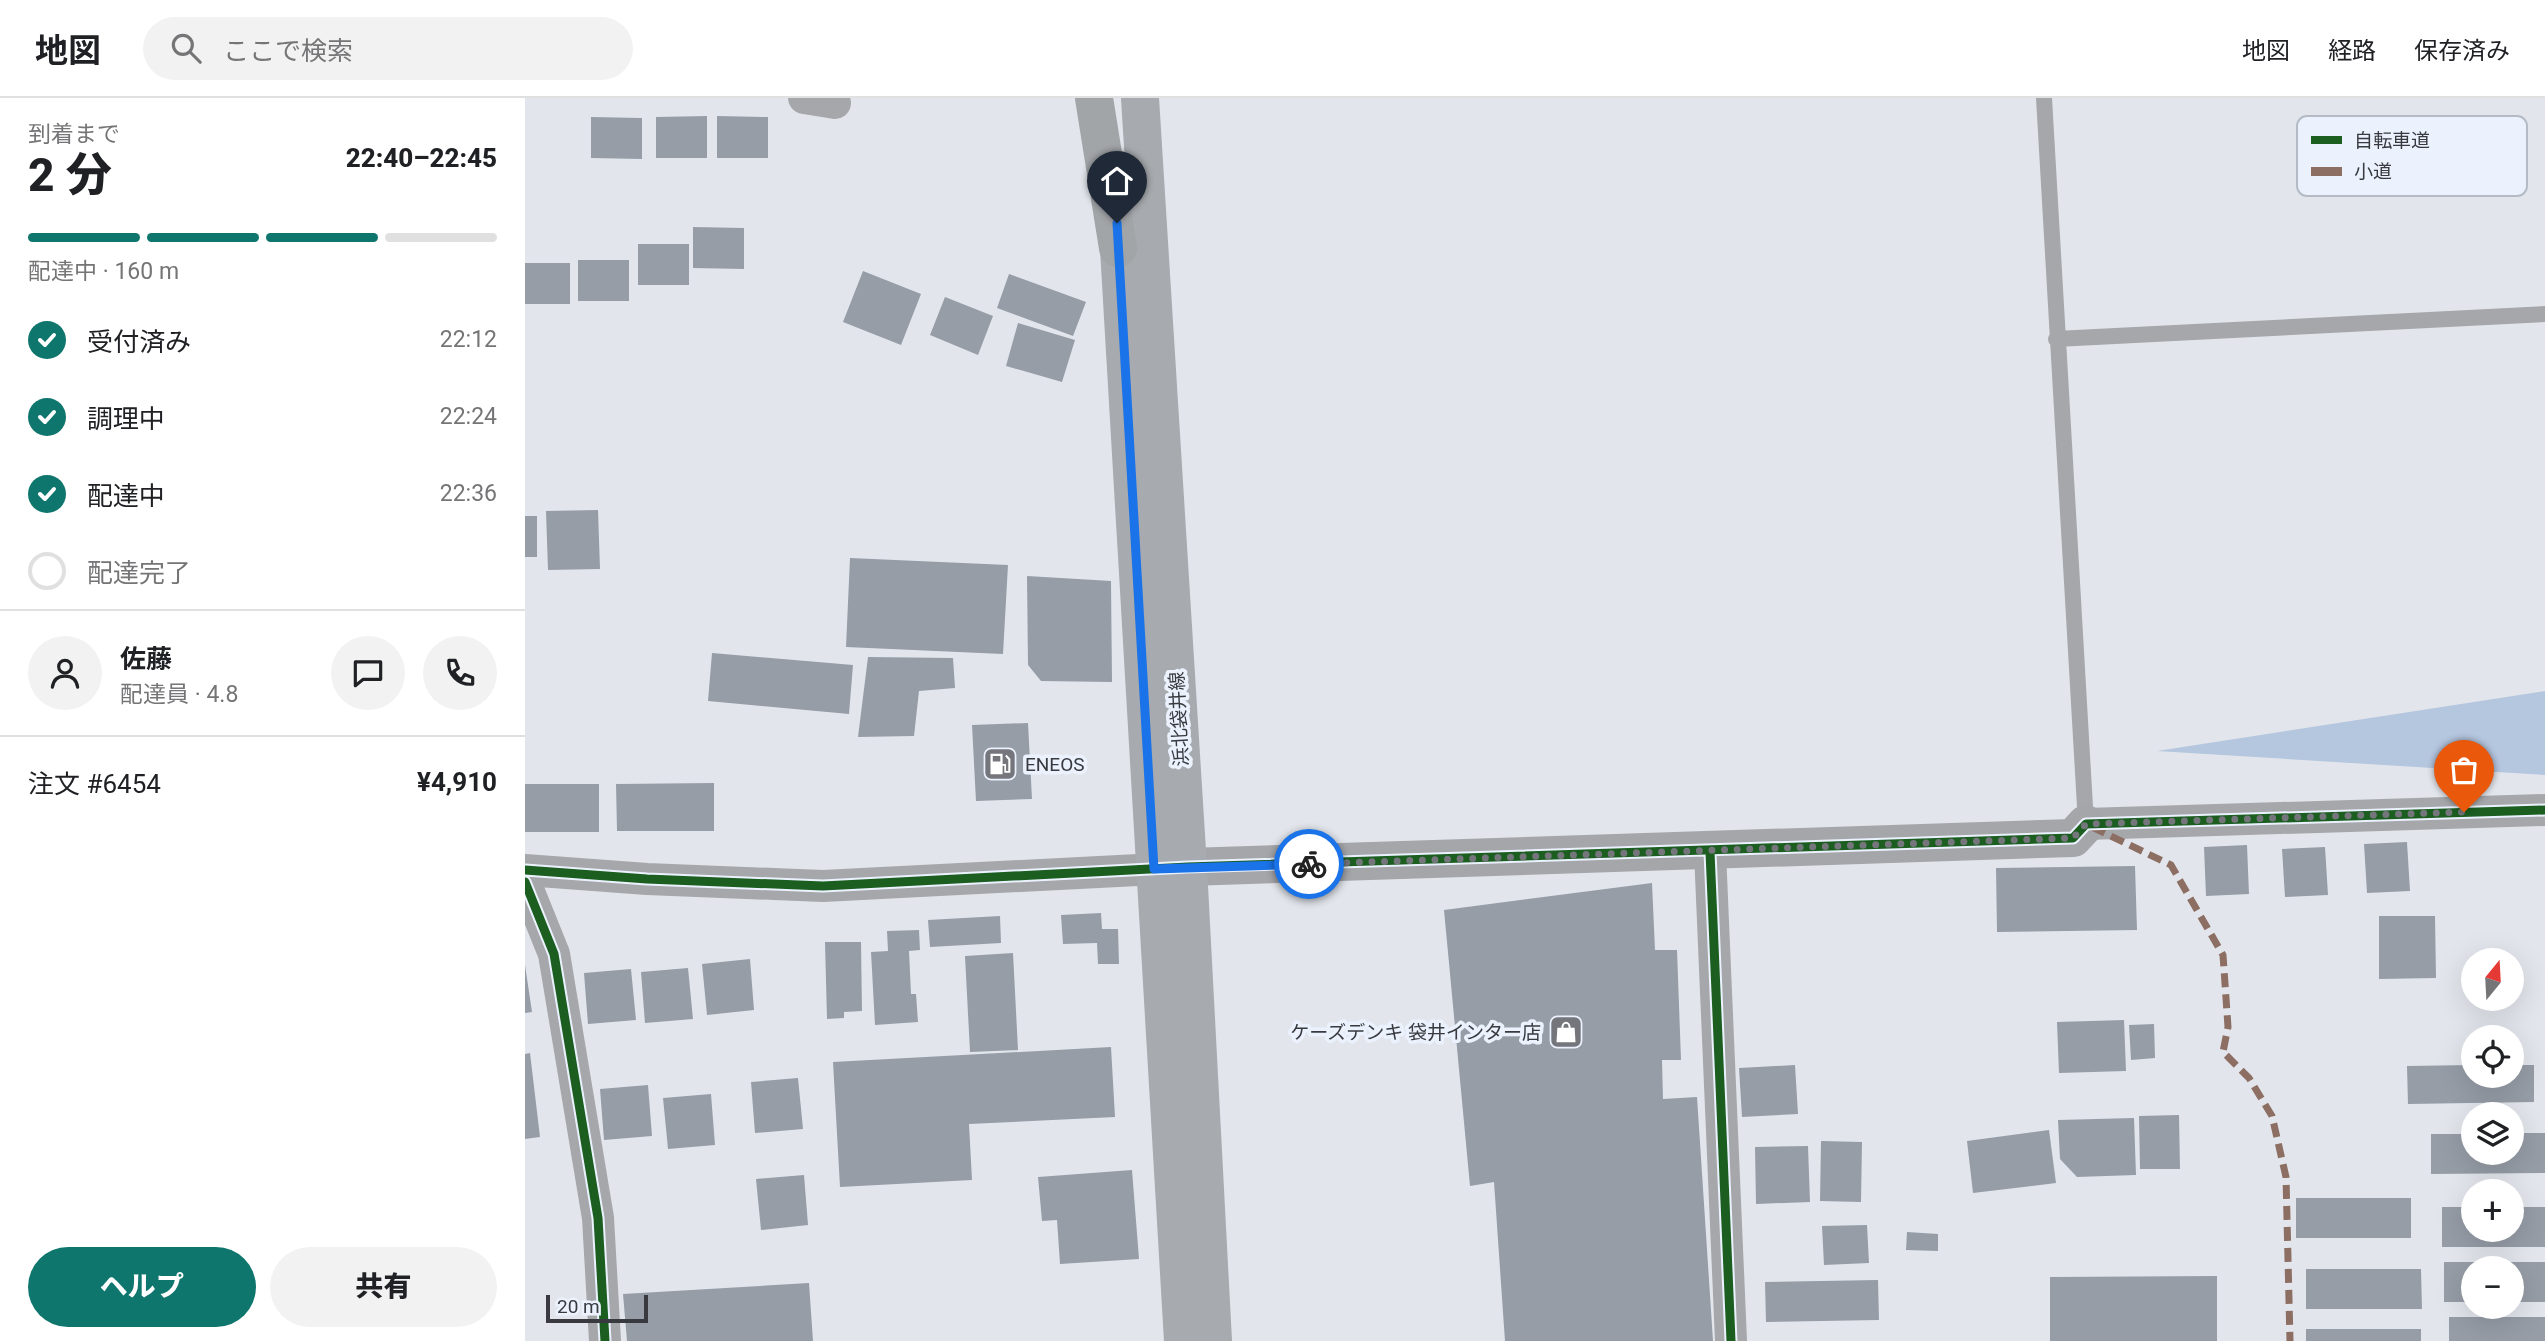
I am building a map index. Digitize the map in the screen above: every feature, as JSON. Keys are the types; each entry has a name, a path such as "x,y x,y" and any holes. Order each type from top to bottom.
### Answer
{"highway":[{"path":"1094,98 1118,248"}],"main road":[{"name":"浜北袋井線","path":"1112,98 1118,248 1213,1341"},
{"name":"浜北袋井線","path":"1140,98 1171,868 1183,1341"}],"street":[{"path":"804,98 835,103"},
{"path":"525,870 647,879 823,886 1171,868 2073,838 2086,824 2545,810"},
{"path":"1710,852 1731,1341"},
{"path":"525,882 554,954 598,1218 605,1341"}],"lane":[{"path":"2044,98 2086,824"},
{"path":"2056,339 2545,314"}],"shaded area":[{"path":"2545,691 2545,775 2157,751"}],"building":[{"path":"707,116 707,158 656,158 656,117"},
{"path":"717,116 768,117 768,158 717,158"},
{"path":"591,117 642,118 642,159 591,158"},
{"path":"693,227 744,228 744,269 693,268"},
{"path":"638,244 689,244 689,285 638,285"},
{"path":"578,260 629,260 629,301 578,301"},
{"path":"525,263 570,263 570,304 525,304"},
{"path":"863,271 921,294 901,345 843,322"},
{"path":"1009,274 1086,302 1073,336 997,308"},
{"path":"945,297 993,316 978,355 930,335"},
{"path":"1018,323 1075,340 1062,382 1006,366"},
{"path":"598,510 600,569 548,570 546,511"},
{"path":"525,516 537,516 537,557 525,557"},
{"path":"850,558 1008,565 1003,654 846,647"},
{"path":"1027,576 1111,581 1112,682 1041,681 1028,665"},
{"path":"712,653 853,665 849,714 708,701"},
{"path":"868,657 953,658 955,688 919,691 914,736 858,737"},
{"path":"1028,723 1032,799 976,801 972,725"},
{"path":"714,783 714,831 617,831 616,784"},
{"path":"525,784 599,784 599,832 525,832"},
{"path":"2407,842 2410,891 2367,893 2364,844"},
{"path":"2247,845 2249,894 2206,896 2204,847"},
{"path":"2325,847 2328,895 2285,897 2282,849"},
{"path":"2135,866 2137,930 1997,932 1996,868"},
{"path":"1652,883 1655,950 1677,950 1681,1060 1662,1060 1663,1099 1697,1097 1713,1341 1505,1341 1494,1182 1470,1186 1444,910"},
{"path":"1101,913 1102,929 1118,929 1119,964 1098,964 1097,943 1063,944 1061,915"},
{"path":"1000,916 1001,943 930,947 928,920"},
{"path":"2379,916 2435,916 2436,978 2379,979"},
{"path":"919,930 920,950 909,951 911,994 916,994 918,1022 875,1025 871,952 888,951 887,931"},
{"path":"825,942 861,942 862,1011 844,1012 844,1018 827,1019"},
{"path":"1013,953 1018,1050 970,1052 965,956"},
{"path":"750,959 754,1010 707,1015 702,964"},
{"path":"525,965 532,1012 525,1013"},
{"path":"688,968 693,1019 645,1023 641,972"},
{"path":"631,969 636,1020 588,1024 584,973"},
{"path":"2124,1020 2126,1071 2059,1073 2057,1022"},
{"path":"2154,1024 2155,1058 2131,1060 2129,1025"},
{"path":"1111,1047 1115,1117 969,1124 972,1180 840,1187 833,1062"},
{"path":"530,1053 540,1137 525,1139 525,1054"},
{"path":"1795,1065 1798,1114 1742,1117 1739,1068"},
{"path":"2461,1065 2461,1088 2524,1088 2524,1065 2534,1065 2534,1102 2408,1104 2407,1066"},
{"path":"798,1078 803,1129 755,1133 751,1082"},
{"path":"648,1085 652,1136 604,1140 600,1089"},
{"path":"711,1094 715,1145 668,1149 663,1098"},
{"path":"2179,1115 2180,1169 2140,1169 2139,1116"},
{"path":"2134,1118 2136,1175 2077,1177 2060,1159 2058,1120"},
{"path":"2049,1130 2056,1183 1973,1193 1967,1141"},
{"path":"2524,1133 2545,1133 2545,1173 2431,1174 2431,1134 2461,1134 2461,1165 2524,1165"},
{"path":"1821,1141 1862,1142 1861,1202 1820,1201"},
{"path":"1808,1146 1810,1202 1756,1204 1755,1147"},
{"path":"1132,1170 1139,1259 1060,1264 1057,1220 1042,1221 1038,1177"},
{"path":"804,1175 808,1225 761,1230 756,1179"},
{"path":"2296,1198 2411,1198 2411,1238 2296,1238"},
{"path":"2442,1207 2461,1207 2461,1242 2524,1242 2524,1207 2545,1207 2545,1247 2442,1247"},
{"path":"1867,1225 1869,1263 1824,1265 1822,1226"},
{"path":"1907,1232 1938,1234 1938,1251 1906,1250"},
{"path":"2444,1262 2461,1262 2461,1302 2444,1302"},
{"path":"2524,1262 2545,1262 2545,1302 2524,1302"},
{"path":"2306,1269 2421,1269 2422,1309 2306,1309"},
{"path":"2217,1276 2217,1341 2050,1341 2050,1277"},
{"path":"1878,1280 1879,1320 1766,1322 1765,1282"},
{"path":"809,1283 813,1341 627,1341 623,1294"},
{"path":"2449,1317 2545,1317 2545,1341 2449,1341"},
{"path":"2306,1329 2421,1329 2421,1341 2306,1341"}],"marked path":[{"path":"2092,827 2171,865 2223,955 2228,1027 2223,1052 2249,1078 2272,1116 2286,1177 2290,1341"}],"cycle path":[{"path":"525,870 647,879 823,886 1188,867 2073,838 2086,824 2545,810"},
{"path":"1710,852 1731,1341"},
{"path":"525,882 554,954 598,1218 605,1341"}],"way so far":[{"path":"1309,864 2073,838 2086,824 2464,812"}],"place":[{"name":"ENEOS","path":"1000,764"},
{"name":"ケーズデンキ 袋井インター店","path":"1566,1032"}],"route":[{"path":"1117,223 1154,869 1309,864"}]}
